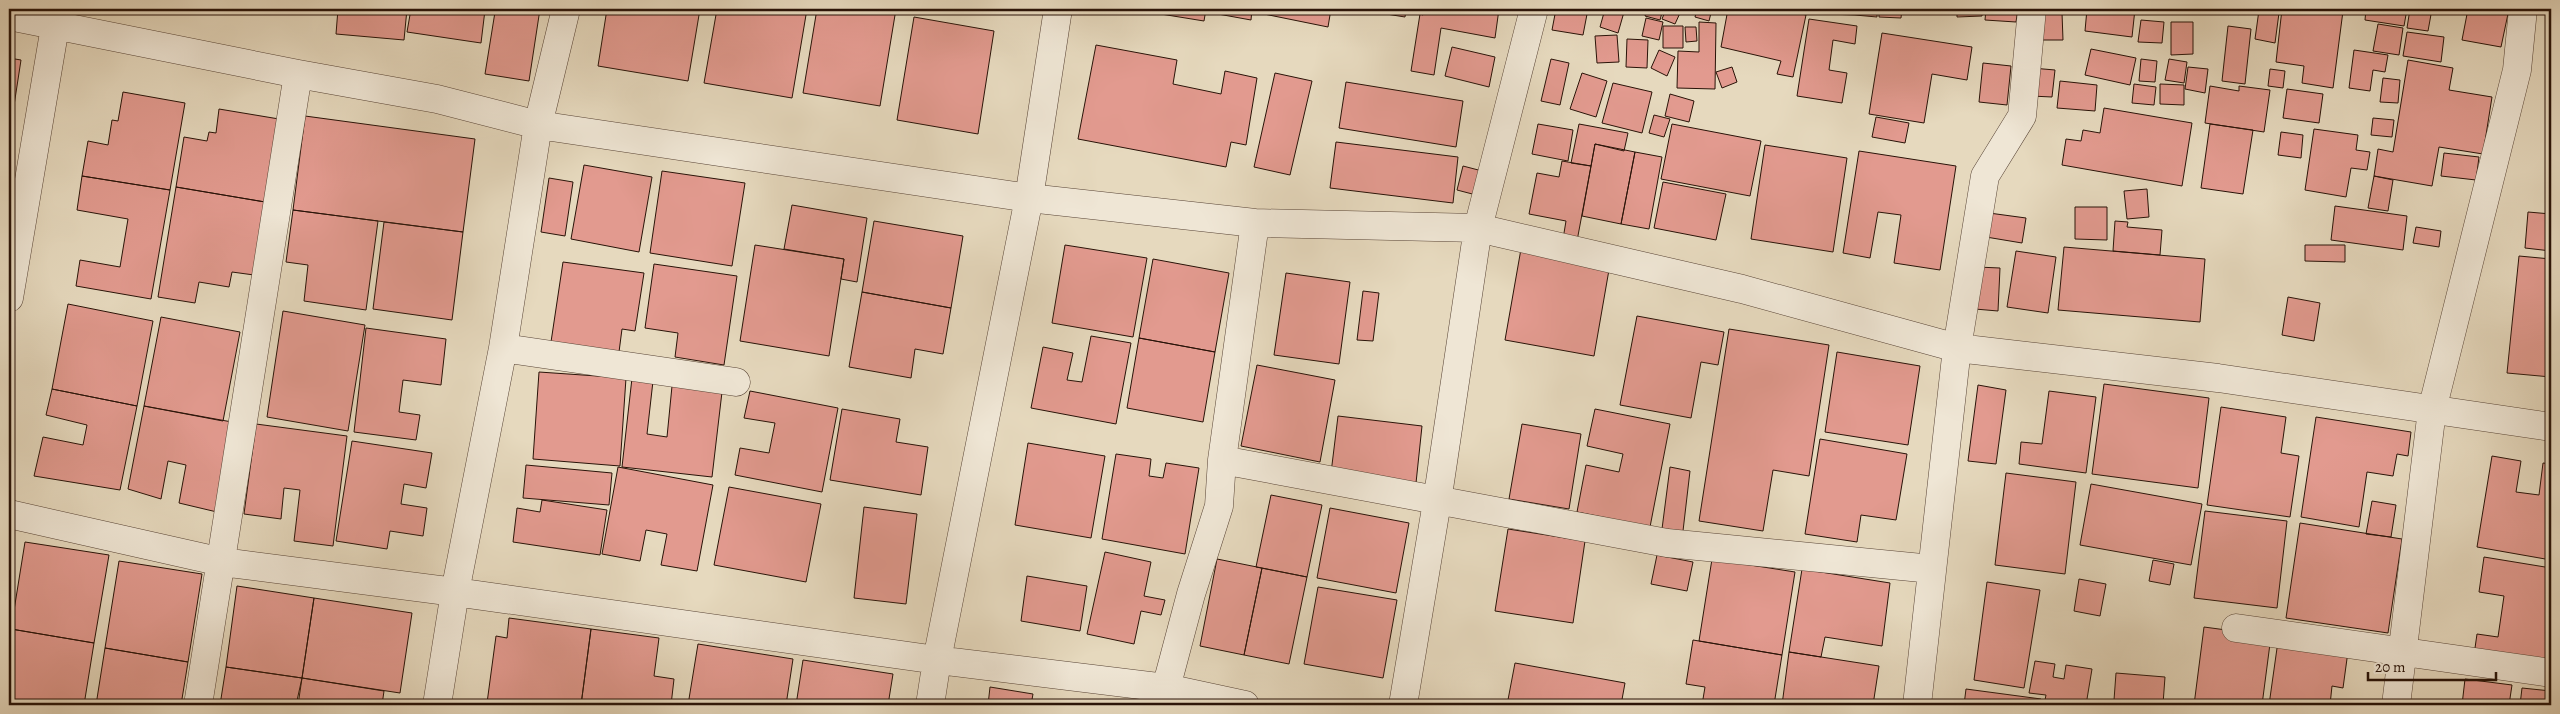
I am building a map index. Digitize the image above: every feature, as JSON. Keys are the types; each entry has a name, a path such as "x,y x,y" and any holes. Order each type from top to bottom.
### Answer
{"street":[{"path":"437,705 455,592 503,348 538,125 566,9"},
{"path":"930,705 936,660 1029,198 1058,9"},
{"path":"1403,705 1437,502 1478,228 1534,9"},
{"path":"1917,705 1957,348 1985,176 2022,116 2032,9"},
{"path":"2396,705 2432,410 2517,70 2523,9"},
{"path":"9,16 56,16 298,74 437,99 538,125 1029,198 1255,223 1478,228 1742,289 1957,348 2218,378 2551,427"},
{"path":"10,281 56,16"},
{"path":"198,705 298,74"},
{"path":"1167,696 1191,594 1219,506 1222,460 1255,223"},
{"path":"503,348 736,382"},
{"path":"1222,460 1437,502 1667,543 1932,569"},
{"path":"9,514 222,562 455,592 936,660 1167,696 1245,705"},
{"path":"2236,628 2402,654 2551,673"}],"building":[{"path":"338,9 407,9 404,40 336,34"},
{"path":"411,9 540,9 529,81 485,74 495,12 485,10 481,43 407,32"},
{"path":"607,9 700,9 688,81 598,66"},
{"path":"717,9 807,9 792,98 704,83"},
{"path":"817,9 896,9 880,106 803,93"},
{"path":"1130,9 1206,9 1204,21"},
{"path":"1219,9 1252,9 1251,20 1218,14"},
{"path":"1265,9 1331,9 1328,27 1264,14"},
{"path":"1355,9 1406,9 1405,17"},
{"path":"1424,9 1499,9 1495,38 1441,28 1434,75 1411,71 1420,14 1423,15"},
{"path":"1556,9 1588,9 1583,35 1552,30"},
{"path":"1605,9 1624,12 1618,33 1600,27"},
{"path":"1647,9 1663,9 1660,20 1645,16"},
{"path":"1666,9 1680,13 1675,24 1662,19"},
{"path":"1697,9 1712,9 1709,21 1695,17"},
{"path":"1728,9 1777,9 1806,15 1793,77 1777,74 1781,61 1721,47"},
{"path":"1827,9 1856,9 1855,15 1827,14"},
{"path":"1856,9 1877,9 1877,17 1855,15"},
{"path":"1879,9 1902,9 1901,18 1879,17"},
{"path":"1957,9 1982,9 1982,16 1957,17"},
{"path":"1986,9 2018,9 2016,22 1985,20"},
{"path":"2087,9 2135,9 2132,37 2085,31"},
{"path":"2282,9 2358,9 2357,13 2343,11 2333,88 2302,83 2304,66 2276,62"},
{"path":"2366,9 2407,9 2404,26 2365,20"},
{"path":"2410,9 2432,9 2428,31 2407,28"},
{"path":"2468,9 2509,9 2501,47 2462,40"},
{"path":"2259,10 2279,13 2275,43 2255,39"},
{"path":"2062,13 2063,40 2038,40 2038,14"},
{"path":"914,17 994,31 978,134 897,120"},
{"path":"1646,18 1663,22 1659,40 1642,36"},
{"path":"1809,19 1857,26 1855,44 1833,40 1829,70 1847,73 1842,103 1797,96"},
{"path":"2141,20 2164,22 2162,43 2138,42"},
{"path":"1699,22 1716,23 1715,89 1677,88 1678,51 1699,52"},
{"path":"2171,22 2193,22 2193,54 2171,55"},
{"path":"2378,24 2403,28 2399,55 2373,51"},
{"path":"1663,26 1683,26 1683,48 1663,48"},
{"path":"2228,26 2251,29 2245,84 2222,81"},
{"path":"1685,27 1696,27 1697,41 1686,42"},
{"path":"2407,32 2444,37 2441,62 2403,56"},
{"path":"1882,33 1972,47 1967,80 1932,74 1924,123 1869,114"},
{"path":"1617,35 1619,62 1597,63 1595,36"},
{"path":"1627,39 1648,40 1647,68 1626,67"},
{"path":"1096,45 1177,60 1173,84 1221,94 1225,71 1257,78 1246,145 1231,142 1226,167 1078,139"},
{"path":"1452,47 1495,57 1489,87 1445,76"},
{"path":"2091,49 2136,58 2130,85 2085,75"},
{"path":"1659,50 1675,57 1667,76 1651,68"},
{"path":"2354,50 2388,55 2385,72 2373,70 2370,91 2349,88"},
{"path":"9,58 21,60 9,138"},
{"path":"1551,59 1569,63 1560,105 1541,101"},
{"path":"2141,59 2157,61 2155,82 2139,81"},
{"path":"2169,59 2187,62 2184,83 2165,80"},
{"path":"2408,60 2453,68 2449,90 2492,97 2483,154 2439,147 2432,186 2374,176 2378,149 2393,152"},
{"path":"1983,63 2011,66 2007,105 1979,102"},
{"path":"1732,67 1737,82 1722,88 1716,72"},
{"path":"2188,67 2208,69 2205,93 2185,89"},
{"path":"2032,68 2055,70 2052,97 2031,96"},
{"path":"2270,69 2285,71 2283,88 2268,86"},
{"path":"1275,73 1312,81 1290,175 1254,167"},
{"path":"1582,73 1607,81 1596,117 1570,109"},
{"path":"2383,78 2400,80 2398,103 2380,102"},
{"path":"2060,81 2097,85 2095,111 2057,108"},
{"path":"1346,82 1463,101 1456,147 1339,128"},
{"path":"1613,83 1652,92 1642,133 1602,123"},
{"path":"2134,84 2156,87 2154,105 2132,103"},
{"path":"2160,84 2184,85 2184,105 2160,104"},
{"path":"2210,86 2239,91 2239,86 2270,90 2264,132 2205,123"},
{"path":"2287,89 2323,94 2319,123 2283,118"},
{"path":"123,92 185,103 170,190 82,176 88,141 108,145 112,120 118,121"},
{"path":"1670,94 1694,101 1689,122 1665,116"},
{"path":"2104,108 2192,123 2182,186 2062,165 2066,139 2081,141 2083,130 2100,133"},
{"path":"219,109 279,119 265,202 176,187 184,137 207,141 209,132 216,133"},
{"path":"1654,115 1670,119 1664,137 1649,133"},
{"path":"305,116 475,139 463,232 293,210"},
{"path":"1876,117 1909,123 1905,143 1872,137"},
{"path":"2373,118 2394,120 2392,137 2371,135"},
{"path":"1538,124 1573,130 1568,161 1532,154"},
{"path":"1579,124 1628,133 1624,151 1595,144 1591,166 1571,163"},
{"path":"1672,124 1761,141 1750,196 1661,179"},
{"path":"2210,124 2253,130 2243,194 2201,188"},
{"path":"2314,129 2358,135 2356,150 2370,152 2367,170 2351,168 2346,197 2305,190"},
{"path":"2281,132 2303,135 2301,158 2278,155"},
{"path":"2551,137 2551,169 2546,169"},
{"path":"1336,142 1458,157 1453,203 1330,188"},
{"path":"1595,144 1635,152 1621,224 1582,216"},
{"path":"1765,145 1847,158 1833,252 1751,239"},
{"path":"1859,151 1956,166 1940,270 1894,263 1901,215 1878,212 1870,258 1843,253"},
{"path":"1635,152 1662,157 1649,229 1621,224"},
{"path":"2444,153 2479,157 2476,180 2441,176"},
{"path":"1562,161 1591,166 1577,241 1563,239 1566,221 1529,214 1537,173 1559,177"},
{"path":"584,165 652,177 639,252 571,239"},
{"path":"1463,166 1486,172 1480,196 1457,190"},
{"path":"662,171 745,183 732,266 650,253"},
{"path":"82,176 170,190 151,299 76,286 80,260 120,267 128,219 77,210"},
{"path":"2374,176 2393,180 2388,211 2368,208"},
{"path":"549,178 573,182 565,236 541,232"},
{"path":"1663,182 1726,194 1716,240 1654,228"},
{"path":"176,187 265,202 254,275 232,272 229,287 199,282 195,303 158,297"},
{"path":"2147,189 2149,217 2127,219 2124,191"},
{"path":"792,205 867,218 857,282 841,279 844,259 784,249"},
{"path":"2335,206 2407,216 2403,250 2331,240"},
{"path":"2075,207 2107,207 2107,240 2075,239"},
{"path":"293,210 378,221 366,310 304,301 308,265 286,262"},
{"path":"2528,212 2551,214 2551,251 2525,248"},
{"path":"1989,213 2026,218 2022,243 1986,237"},
{"path":"874,221 963,236 951,308 862,292"},
{"path":"2115,221 2128,222 2127,227 2162,230 2160,255 2113,251"},
{"path":"384,222 463,232 452,320 373,309"},
{"path":"2416,227 2441,231 2439,247 2413,243"},
{"path":"755,245 844,259 829,356 740,341"},
{"path":"1065,245 1147,258 1133,337 1052,323"},
{"path":"2305,245 2345,245 2345,262 2305,261"},
{"path":"2064,247 2205,259 2200,322 2058,310"},
{"path":"1521,249 1610,264 1594,356 1505,340"},
{"path":"2016,251 2056,257 2048,313 2007,307"},
{"path":"2519,256 2551,259 2551,377 2507,373"},
{"path":"1153,259 1229,273 1215,352 1139,338"},
{"path":"563,262 644,273 635,331 622,329 619,352 551,342"},
{"path":"654,264 737,276 724,365 675,357 678,333 645,328"},
{"path":"1977,267 2000,268 1998,311 1975,309"},
{"path":"1286,273 1350,282 1339,364 1274,355"},
{"path":"1363,291 1379,293 1373,341 1357,340"},
{"path":"862,292 951,308 943,354 915,349 911,378 849,367"},
{"path":"2288,297 2320,303 2314,341 2282,335"},
{"path":"68,304 153,321 137,406 52,389"},
{"path":"283,311 365,325 348,431 267,417"},
{"path":"1637,316 1724,332 1718,365 1701,362 1691,418 1620,405"},
{"path":"161,317 240,332 223,421 144,406"},
{"path":"366,328 446,339 441,385 403,380 399,412 420,415 416,440 354,432"},
{"path":"1729,329 1829,345 1809,476 1773,470 1763,531 1699,521"},
{"path":"1091,336 1131,343 1116,424 1031,408 1043,347 1073,353 1067,380 1082,382"},
{"path":"1139,338 1215,352 1203,422 1127,408"},
{"path":"1837,352 1920,366 1908,445 1825,432"},
{"path":"1257,365 1335,380 1320,462 1241,446"},
{"path":"539,372 626,378 620,466 533,459"},
{"path":"632,378 653,381 647,434 667,437 672,386 722,392 712,477 622,467"},
{"path":"2104,384 2209,398 2198,488 2092,474"},
{"path":"1978,385 2006,390 1996,464 1968,461"},
{"path":"52,389 137,406 120,490 34,476 43,437 83,445 87,425 46,415"},
{"path":"750,391 838,408 822,492 735,475 740,448 769,453 775,423 744,418"},
{"path":"2049,391 2096,397 2086,473 2019,464 2021,442 2042,444"},
{"path":"144,406 232,422 217,512 179,503 186,465 168,461 161,499 128,489"},
{"path":"2221,407 2286,417 2281,453 2299,456 2290,517 2207,505"},
{"path":"842,409 900,419 896,442 928,447 921,495 830,480"},
{"path":"1595,409 1670,424 1650,527 1577,512 1586,465 1619,472 1623,454 1587,446"},
{"path":"1338,416 1422,426 1416,483 1331,473"},
{"path":"2316,417 2411,432 2408,456 2397,454 2393,476 2367,472 2359,527 2301,517"},
{"path":"256,424 347,436 333,546 294,541 300,490 284,488 281,519 244,514"},
{"path":"1522,424 1581,434 1569,509 1509,499"},
{"path":"1820,439 1907,454 1896,520 1861,515 1857,542 1805,534"},
{"path":"352,441 432,453 426,488 404,484 401,504 427,508 423,536 390,531 387,549 336,541"},
{"path":"1028,443 1105,456 1091,538 1015,525"},
{"path":"1116,454 1151,459 1149,476 1163,478 1166,463 1199,468 1185,554 1102,539"},
{"path":"2492,456 2521,461 2516,492 2539,495 2543,463 2551,464 2551,560 2477,547"},
{"path":"526,465 612,473 609,505 523,498"},
{"path":"618,467 713,485 697,571 661,565 667,534 646,530 640,561 602,554"},
{"path":"1670,467 1690,471 1683,531 1662,529"},
{"path":"2006,473 2076,482 2065,574 1995,565"},
{"path":"2091,484 2202,504 2191,565 2080,545"},
{"path":"729,487 821,504 806,582 714,565"},
{"path":"1271,495 1322,505 1307,577 1256,567"},
{"path":"542,500 607,510 600,555 513,542 517,508 540,512"},
{"path":"2372,501 2396,505 2391,537 2366,534"},
{"path":"864,507 917,514 906,604 854,598"},
{"path":"1330,508 1409,523 1396,593 1317,578"},
{"path":"2205,511 2287,521 2277,608 2194,598"},
{"path":"2300,523 2402,539 2388,633 2286,618"},
{"path":"1508,529 1585,541 1573,623 1495,611"},
{"path":"25,542 109,555 94,643 11,629"},
{"path":"1105,552 1151,562 1144,596 1165,600 1161,615 1141,611 1134,644 1087,634"},
{"path":"1657,555 1693,562 1687,591 1651,584"},
{"path":"2484,557 2551,568 2551,668 2474,655 2477,634 2498,637 2504,596 2479,592"},
{"path":"1217,559 1262,568 1244,655 1200,646"},
{"path":"1712,559 1795,572 1782,655 1699,641"},
{"path":"2153,560 2174,564 2170,585 2149,581"},
{"path":"119,561 202,574 188,662 105,648"},
{"path":"1262,568 1307,577 1289,664 1244,655"},
{"path":"1802,569 1890,583 1882,646 1825,637 1821,657 1789,652"},
{"path":"1027,576 1087,586 1080,631 1021,621"},
{"path":"2079,579 2106,584 2100,616 2074,611"},
{"path":"1987,582 2040,590 2024,688 1974,680"},
{"path":"237,586 314,598 302,678 226,667"},
{"path":"1318,587 1397,600 1383,678 1304,664"},
{"path":"314,598 412,613 400,693 302,678"},
{"path":"509,618 591,629 581,705 506,705 487,703 496,636 507,638"},
{"path":"2204,627 2271,636 2262,705 2194,705"},
{"path":"11,629 94,643 84,705 9,705"},
{"path":"591,629 659,638 654,676 674,679 671,705 581,705"},
{"path":"2279,634 2349,644 2343,688 2332,686 2330,705 2269,705"},
{"path":"1693,640 1782,655 1774,705 1702,705 1705,687 1686,684"},
{"path":"698,644 793,659 786,705 688,705"},
{"path":"105,648 188,662 181,705 96,705"},
{"path":"1789,652 1879,666 1873,705 1782,705"},
{"path":"803,660 893,674 888,705 796,705"},
{"path":"2035,661 2055,664 2053,677 2064,679 2066,665 2092,669 2086,705 2044,705 2046,695 2029,693"},
{"path":"1515,663 1625,683 1621,705 1507,705"},
{"path":"226,667 302,678 296,705 220,705"},
{"path":"2116,673 2165,677 2163,704 2114,700"},
{"path":"302,678 384,691 382,705 298,705"},
{"path":"2465,679 2512,685 2509,705 2462,705"},
{"path":"990,687 1033,694 1031,705 988,705"},
{"path":"2522,688 2551,691 2551,705 2520,705"},
{"path":"1966,689 2041,699 2040,705 1964,705"}]}
